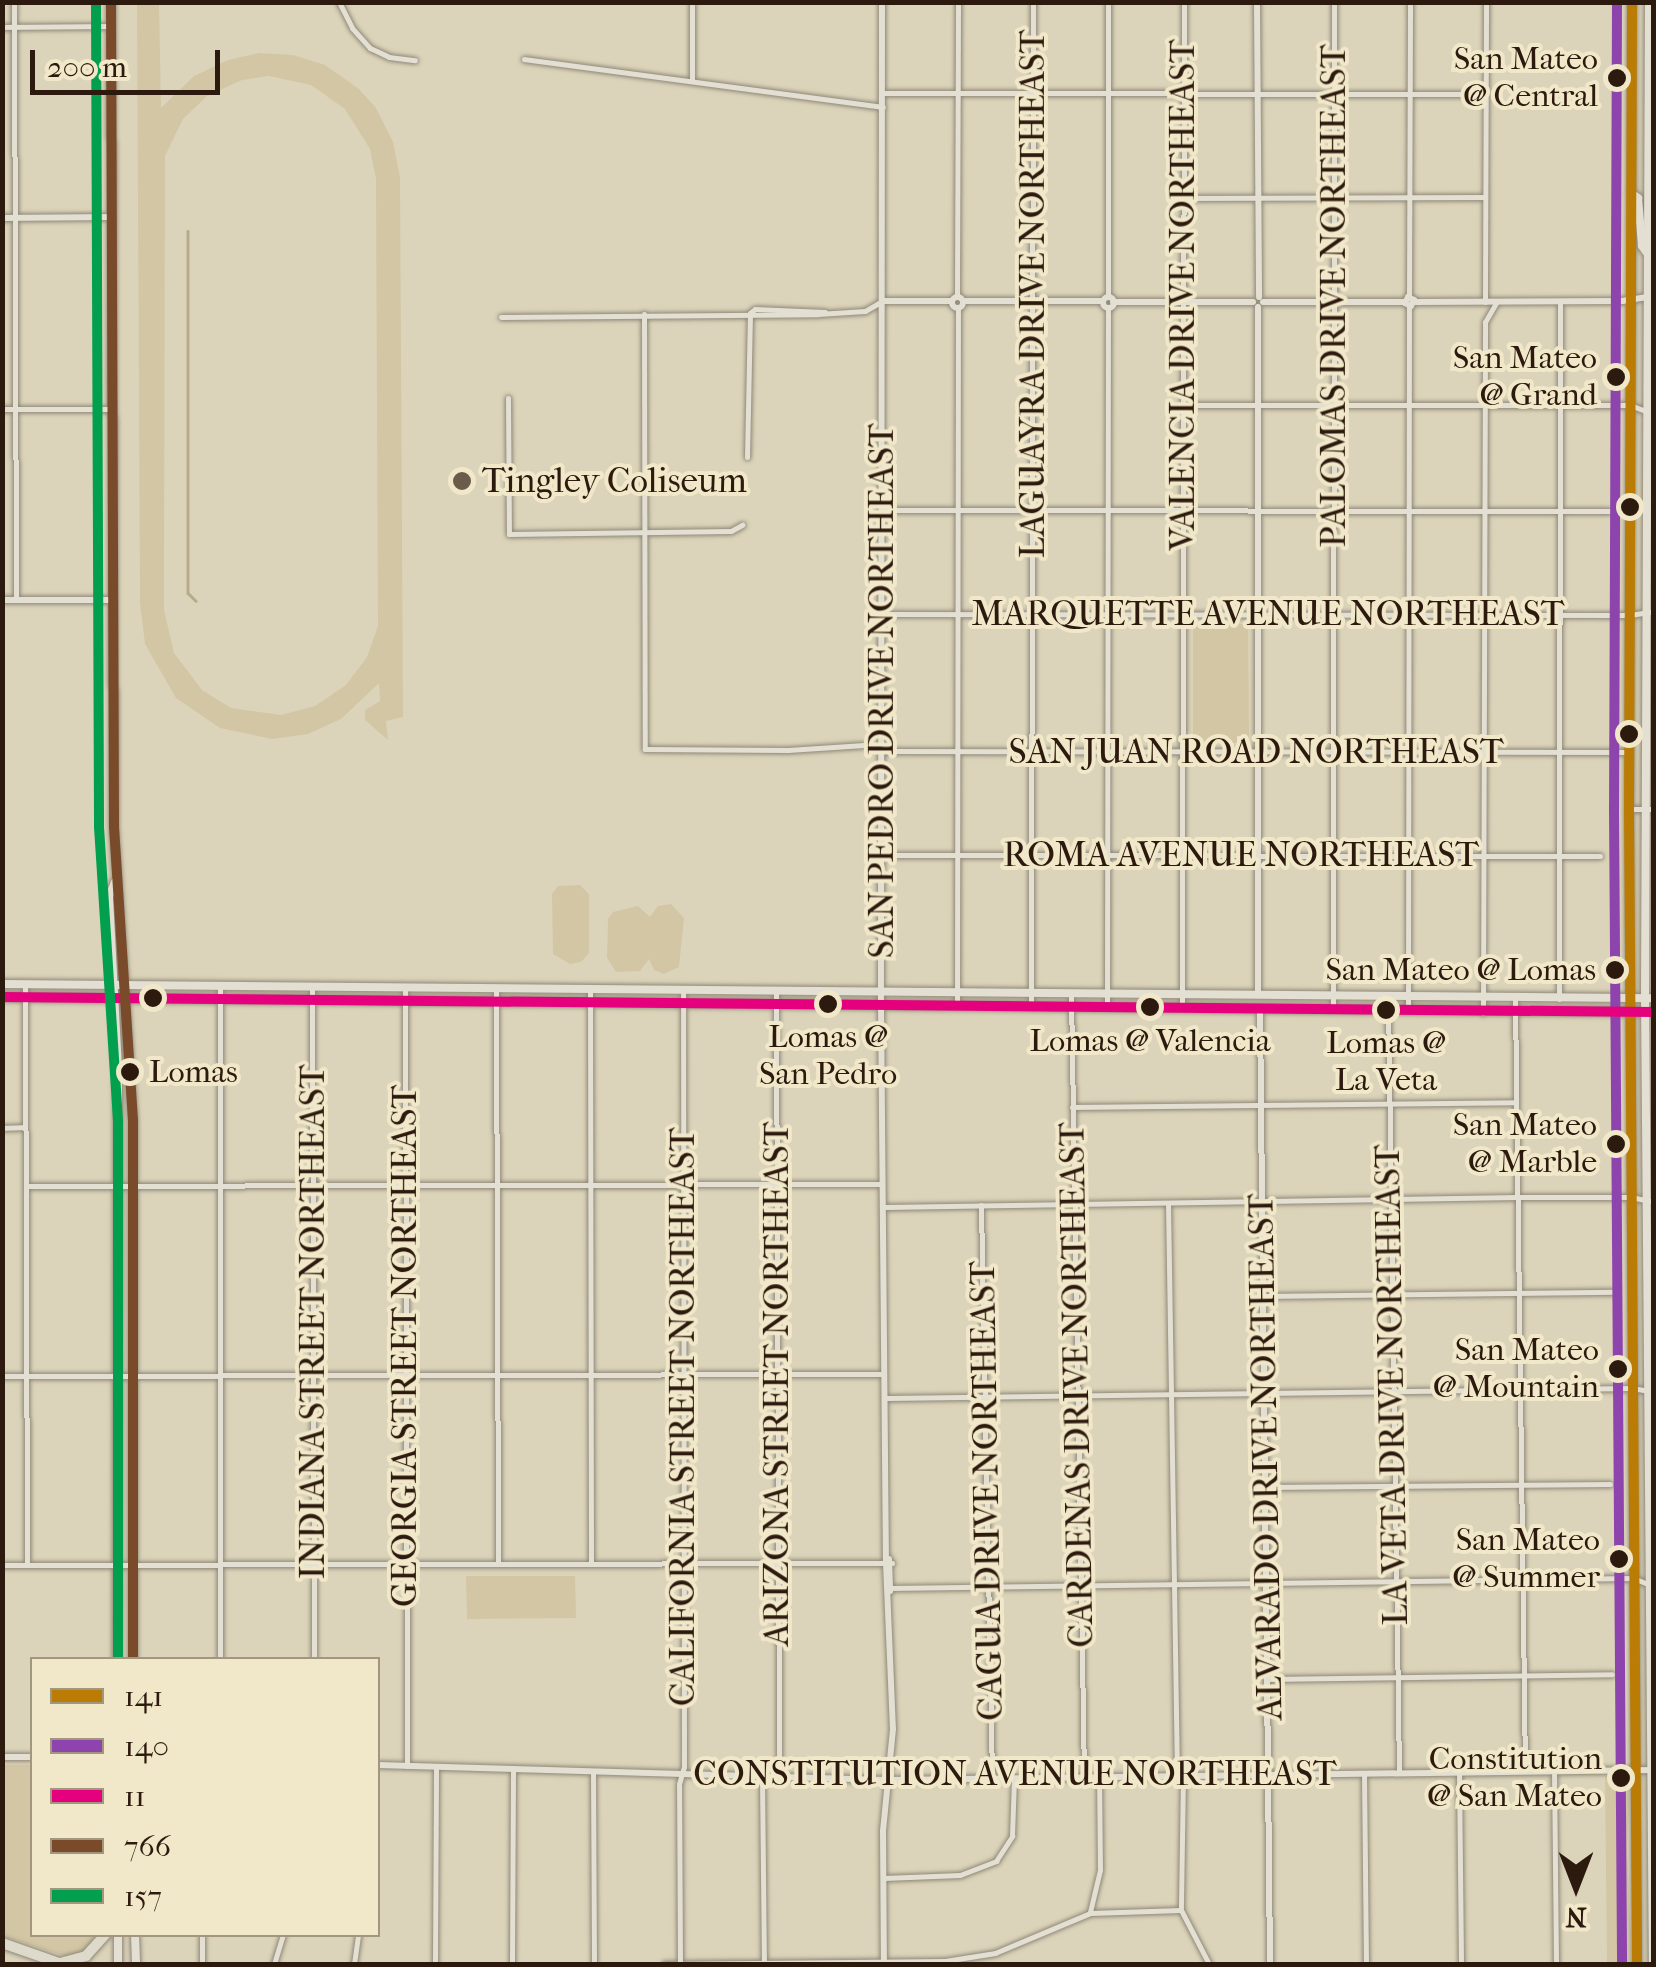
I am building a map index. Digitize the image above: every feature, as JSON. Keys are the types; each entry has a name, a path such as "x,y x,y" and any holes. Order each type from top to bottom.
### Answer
{"highway":[{"path":"2,1943 61,1964 86,1956 103,1937"}],"main road":[{"path":"110,2 115,882 109,896 110,983 118,1070 117,1657"},
{"path":"1632,2 1629,808 1637,1964"},
{"path":"1649,2 1653,1964"},
{"path":"1631,193 1639,204 1642,246 1647,253"},
{"path":"115,882 122,894 123,983 131,1054 133,1657"},
{"path":"2,984 1650,998"},
{"path":"2,997 1650,1013"},
{"path":"118,1937 118,1964"},
{"path":"136,1937 136,1964"}],"street":[{"path":"14,2 16,600"},
{"path":"339,2 352,28 370,48 389,58 415,60"},
{"path":"692,2 692,82"},
{"name":"SAN PEDRO DRIVE NORTHEAST","path":"882,2 880,1005 893,1740 884,1878 884,1963"},
{"path":"956,1006 958,2"},
{"name":"LAGUAYRA DRIVE NORTHEAST","path":"1031,1006 1033,2"},
{"path":"1107,1007 1108,2"},
{"name":"VALENCIA DRIVE NORTHEAST","path":"1182,1008 1184,2"},
{"path":"1258,2 1258,995"},
{"name":"PALOMAS DRIVE NORTHEAST","path":"1334,2 1334,1010"},
{"path":"1408,1011 1410,2"},
{"path":"1485,302 1486,2"},
{"path":"2,27 111,26"},
{"path":"524,59 883,106"},
{"path":"882,93 1485,94"},
{"path":"1184,198 1485,197"},
{"path":"2,218 111,218"},
{"path":"746,457 750,313 754,308 825,312 865,311 882,302 1560,302 1650,296"},
{"path":"1484,1013 1485,322 1487,313 1499,302"},
{"path":"1559,1000 1560,302"},
{"path":"501,317 750,313"},
{"path":"644,314 645,748 788,750 864,745"},
{"path":"508,398 510,534 730,532 742,525"},
{"path":"1184,406 1630,405 1650,414"},
{"path":"2,410 112,409"},
{"path":"882,510 1609,510"},
{"path":"2,600 113,600"},
{"name":"MARQUETTE AVENUE NORTHEAST","path":"882,614 1409,615 1650,611"},
{"name":"SAN JUAN ROAD NORTHEAST","path":"882,752 1629,752"},
{"path":"1629,808 1650,809"},
{"name":"ROMA AVENUE NORTHEAST","path":"882,855 1600,856"},
{"path":"25,984 27,1565"},
{"path":"220,984 220,1657"},
{"name":"INDIANA STREET NORTHEAST","path":"312,985 314,1657"},
{"name":"GEORGIA STREET NORTHEAST","path":"405,986 407,1766"},
{"path":"496,986 498,1564"},
{"path":"590,988 590,1562"},
{"name":"CALIFORNIA STREET NORTHEAST","path":"680,1964 683,988"},
{"name":"ARIZONA STREET NORTHEAST","path":"776,990 779,1778"},
{"name":"CARDENAS DRIVE NORTHEAST","path":"1071,993 1084,1777"},
{"name":"LA VETA DRIVE NORTHEAST","path":"1388,997 1399,1772"},
{"path":"1515,999 1525,1771"},
{"name":"ALVARADO DRIVE NORTHEAST","path":"1260,1009 1270,1964"},
{"path":"1072,1107 1516,1102"},
{"path":"2,1128 25,1128"},
{"path":"26,1186 885,1184"},
{"path":"885,1206 1518,1197 1632,1197 1650,1201"},
{"path":"1168,1203 1182,1910 1208,1964"},
{"name":"CAGUA DRIVE NORTHEAST","path":"982,1205 992,1778"},
{"path":"1264,1296 1614,1292"},
{"path":"2,1376 887,1374"},
{"path":"887,1398 1520,1388 1632,1388 1651,1392"},
{"path":"1267,1487 1610,1484"},
{"path":"2,1565 889,1562"},
{"path":"890,1589 1633,1578 1651,1585"},
{"path":"1270,1679 1612,1674"},
{"path":"2,1757 30,1757"},
{"name":"CONSTITUTION AVENUE NORTHEAST","path":"380,1765 889,1780 1652,1770"},
{"path":"435,1964 436,1767"},
{"path":"512,1964 513,1769"},
{"path":"1554,1770 1556,1964"},
{"path":"594,1772 594,1964"},
{"path":"1459,1772 1461,1964"},
{"path":"1364,1773 1366,1964"},
{"path":"1090,1913 1098,1886 1099,1777"},
{"path":"762,1778 764,1964"},
{"path":"884,1878 960,1875 996,1861 1012,1836 1014,1778"},
{"path":"664,1964 945,1961 994,1953 1090,1913 1182,1910"},
{"path":"202,1937 202,1964"},
{"path":"274,1964 282,1937"},
{"path":"354,1964 358,1937"}],"shaded area":[{"path":"137,3 159,3 161,108 194,76 228,60 259,53 293,55 325,65 359,89 376,108 393,142 400,177 403,717 386,721 388,740 365,720 365,710 380,701 379,683 341,719 308,734 272,739 220,728 176,698 145,644 140,603","holes":["269,76 311,85 345,109 370,149 376,179 378,626 367,657 346,685 315,706 281,715 231,708 202,690 174,653 164,610 165,156 183,119 207,96 242,80"]},
{"path":"1193,624 1248,624 1249,743 1193,743"},
{"path":"580,885 589,894 589,953 581,962 570,964 553,954 552,894 558,886"},
{"path":"671,904 684,918 679,967 664,974 654,970 649,959 640,971 616,972 607,958 608,919 613,912 638,906 650,917 658,906"},
{"path":"466,1576 575,1576 576,1618 467,1619"},
{"path":"3,1765 30,1765 30,1937 96,1937 85,1950 68,1957 3,1936"},
{"path":"1605,1776 1623,1776 1630,1781 1627,1850 1632,1964 1607,1964"}],"waterway":[{"path":"188,231 188,593 196,601"}],"transit line":[{"name":"157","path":"96,2 99,827 118,1121 118,1657"},
{"name":"766","path":"111,2 114,827 133,1121 133,1657"},
{"name":"140","path":"1617,2 1614,809 1622,1964"},
{"name":"141","path":"1632,2 1629,809 1637,1964"},
{"name":"11","path":"2,997 1654,1012"}],"place":[{"name":"San Mateo @ Central","path":"1617,78"},
{"name":"San Mateo @ Grand","path":"1616,377"},
{"name":"Tingley Coliseum","path":"462,481"},
{"name":"San Mateo @ Lomas","path":"1615,970"},
{"name":"Lomas @ San Pedro","path":"828,1004"},
{"name":"Lomas @ Valencia","path":"1150,1007"},
{"name":"Lomas @ La Veta","path":"1386,1010"},
{"name":"Lomas","path":"130,1072"},
{"name":"San Mateo @ Marble","path":"1616,1144"},
{"name":"San Mateo @ Mountain","path":"1618,1369"},
{"name":"San Mateo @ Summer","path":"1619,1559"},
{"name":"Constitution @ San Mateo","path":"1621,1778"}]}
